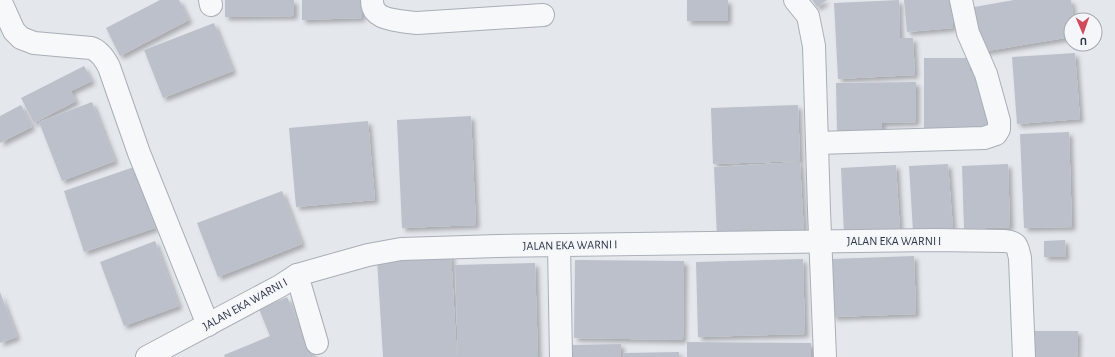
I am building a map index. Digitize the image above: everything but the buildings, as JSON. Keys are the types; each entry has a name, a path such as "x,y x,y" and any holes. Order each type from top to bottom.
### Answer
{"street":[{"path":"0,0 14,31 21,38 34,43 91,48 95,49 104,57 109,67 139,153 208,325"},
{"path":"372,0 376,13 383,17 417,23 543,14"},
{"path":"795,0 808,16 814,46 825,357"},
{"path":"817,143 984,138 996,134 999,129 999,121 994,100 986,74 968,33 961,0"},
{"name":"JALAN EKA WARNI I","path":"147,357 280,286 297,275 368,255 401,249 559,245 1004,241 1013,242 1016,245 1020,258 1024,357"},
{"path":"559,245 561,357"},
{"path":"297,275 317,343"}]}
